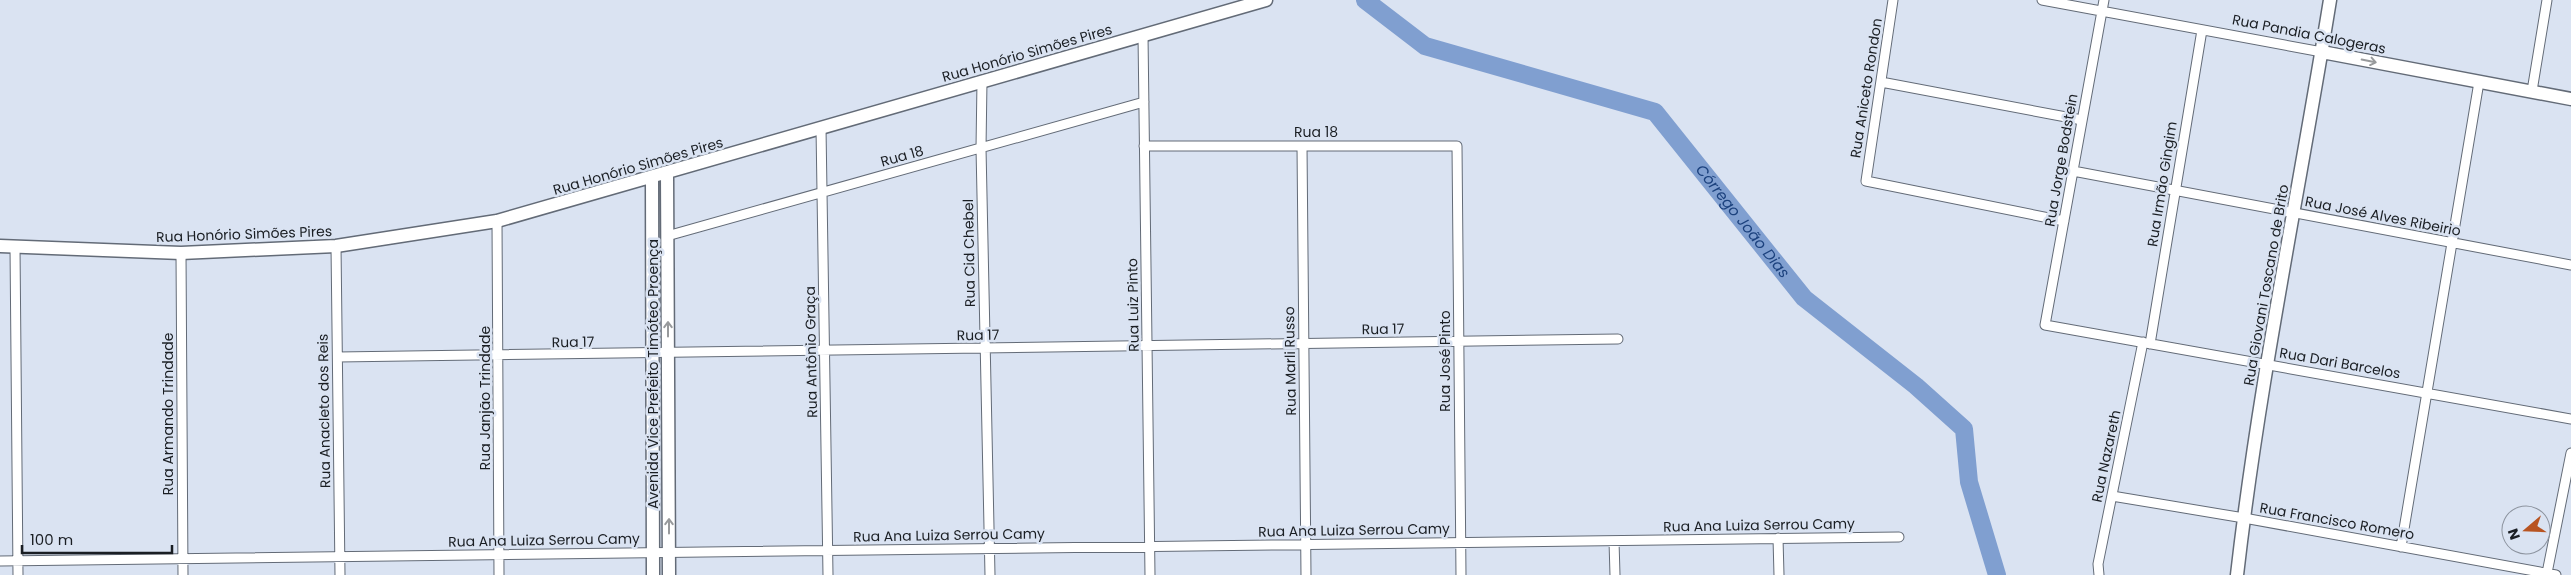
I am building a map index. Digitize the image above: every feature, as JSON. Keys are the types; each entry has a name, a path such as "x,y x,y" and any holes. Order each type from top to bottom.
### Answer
{"main road":[{"name":"Rua Honório Simões Pires","path":"0,246 181,253 336,246 497,221 1266,0"},
{"name":"Rua Giovani Toscano de Brito","path":"2237,575 2268,364 2330,0"},
{"name":"Rua Pandia Calogeras","path":"2322,52 2571,99"},
{"name":"Avenida Vice Prefeito Timóteo Proença","path":"667,173 669,575"},
{"name":"Avenida Vice Prefeito Timóteo Proença","path":"652,177 653,575"}],"street":[{"name":"Rua Aniceto Rondon","path":"1893,0 1866,181 2064,221"},
{"name":"Rua Pandia Calogeras","path":"2042,0 2322,52"},
{"name":"Rua Jorge Bodstein","path":"2045,325 2104,0"},
{"path":"2532,91 2547,0"},
{"name":"Rua Irmão Gingim","path":"2147,343 2202,30"},
{"name":"Rua Luiz Pinto","path":"1143,35 1150,575"},
{"name":"Rua Cid Chebel","path":"982,81 981,148 990,575"},
{"path":"1881,82 2082,120"},
{"path":"2401,546 2450,243 2479,82"},
{"name":"Rua 18","path":"667,236 1144,102"},
{"name":"Rua Antônio Graça","path":"821,128 828,575"},
{"name":"Rua 18","path":"1144,146 1457,146"},
{"name":"Rua Marli Russo","path":"1302,146 1306,575"},
{"name":"Rua José Pinto","path":"1457,146 1461,575"},
{"name":"Rua José Alves Ribeirio","path":"2073,171 2571,265"},
{"name":"Rua Janjão Trindade","path":"497,221 499,575"},
{"path":"14,246 18,575"},
{"name":"Rua Anacleto dos Reis","path":"336,246 340,575"},
{"name":"Rua Armando Trindade","path":"181,253 183,575"},
{"name":"Rua Dari Barcelos","path":"2045,325 2571,419"},
{"name":"Rua 17","path":"338,358 1618,339"},
{"name":"Rua Nazareth","path":"2099,575 2098,564 2112,496 2147,343"},
{"path":"2552,574 2571,453"},
{"name":"Rua Francisco Romero","path":"2112,496 2552,574"},
{"name":"Rua Ana Luiza Serrou Camy","path":"0,561 1899,537"},
{"path":"1778,538 1779,575"},
{"path":"1614,540 1615,575"}],"waterway":[{"name":"Córrego João Dias","path":"1365,0 1425,46 1655,112 1804,298 1916,386 1964,429 1969,482 1997,575"}]}
